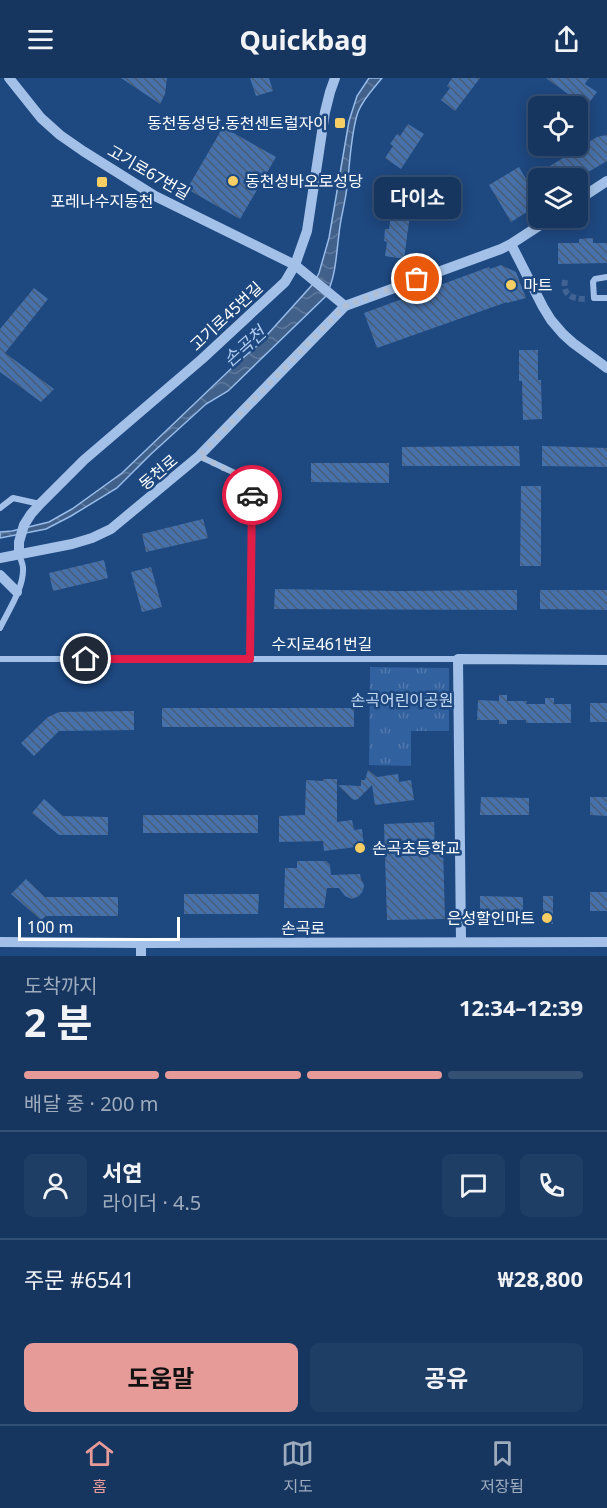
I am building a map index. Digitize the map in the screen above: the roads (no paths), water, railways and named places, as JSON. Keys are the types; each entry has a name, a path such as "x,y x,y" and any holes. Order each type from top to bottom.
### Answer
{"street":[{"name":"고기로67번길","path":"9,78 41,118 82,151 155,196 295,265 341,302"},
{"name":"고기로45번길","path":"19,554 19,542 24,525 40,504 84,460 202,359 285,282 295,265 307,231 325,112 336,78"},
{"path":"588,193 607,181"},
{"name":"동천로","path":"0,558 72,544 111,530 199,456 341,302 353,302 501,249 536,228"},
{"path":"512,244 551,320 573,343 607,368"},
{"path":"607,277 595,279 593,282 594,298 607,298"},
{"path":"199,456 238,475 252,485 250,659"},
{"path":"0,508 13,498 40,504"},
{"path":"0,628 22,579 23,567 19,554"},
{"path":"0,575 17,592"},
{"name":"수지로461번길","path":"0,659 607,660"},
{"path":"459,659 460,942"},
{"name":"손곡로","path":"0,942 607,942"},
{"path":"141,943 141,956"}],"water":[{"path":"369,78 382,78 368,94 355,121 335,266 326,296 228,391 206,404 117,488 46,529 0,538 0,532 49,522 72,509 122,473 258,345 313,284 319,273 329,238 349,121 357,96"}],"tunnel":[{"path":"565,280 565,289 569,295 585,299"}],"place":[{"name":"동천동성당.동천센트럴자이","path":"340,123"},
{"name":"동천성바오로성당","path":"233,181"},
{"name":"포레나수지동천","path":"102,182"},
{"name":"다이소","path":"417,279"},
{"name":"마트","path":"511,285"},
{"name":"손곡초등학교","path":"360,848"},
{"name":"은성할인마트","path":"547,918"}],"water label":[{"name":"손곡천","path":"244,346"}],"park label":[{"name":"손곡어린이공원","path":"402,700"}]}
